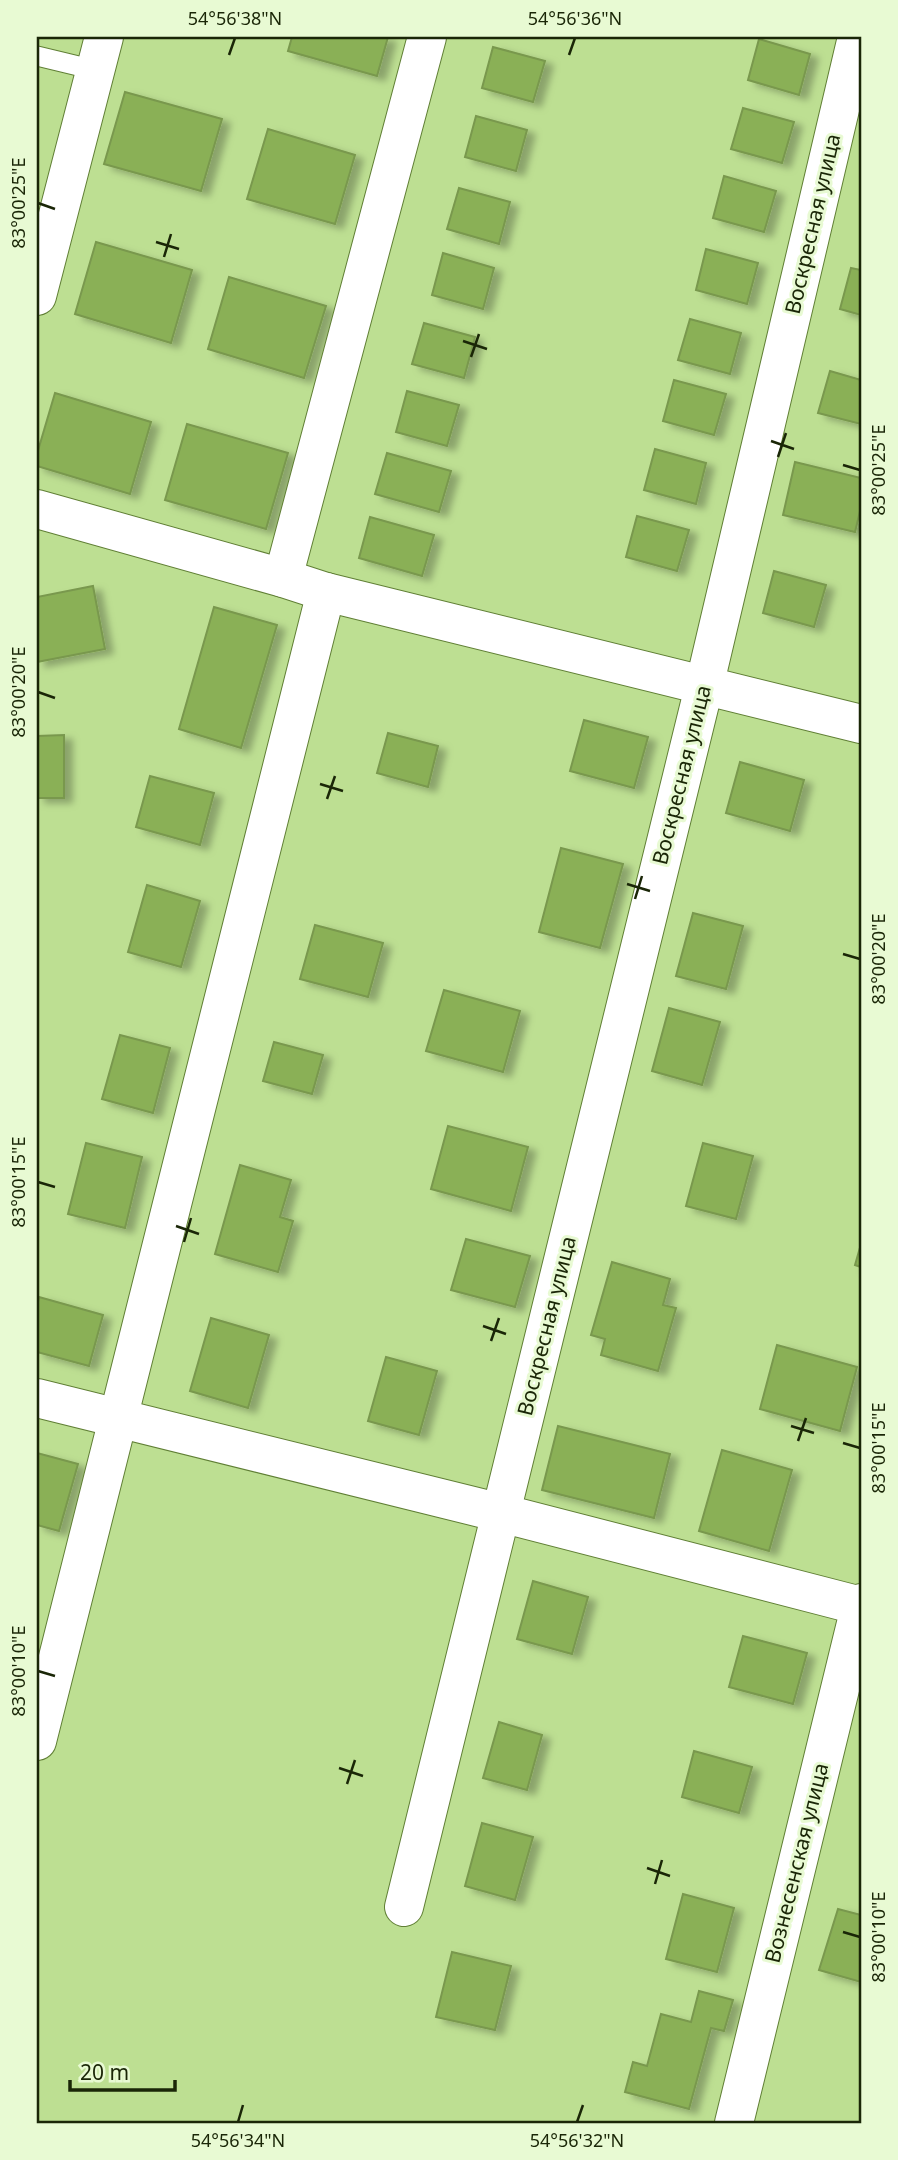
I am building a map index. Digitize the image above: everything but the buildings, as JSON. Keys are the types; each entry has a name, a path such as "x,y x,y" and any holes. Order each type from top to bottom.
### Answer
{"street":[{"path":"283,578 427,37"},
{"name":"Воскресная улица","path":"404,1907 704,687 857,37"},
{"path":"37,296 100,53"},
{"path":"37,509 326,592 861,724"},
{"path":"37,1741 326,592"},
{"path":"37,1398 861,1605"},
{"name":"Вознесенская улица","path":"734,2123 861,1605"}],"lane":[{"path":"37,56 100,53"}]}
